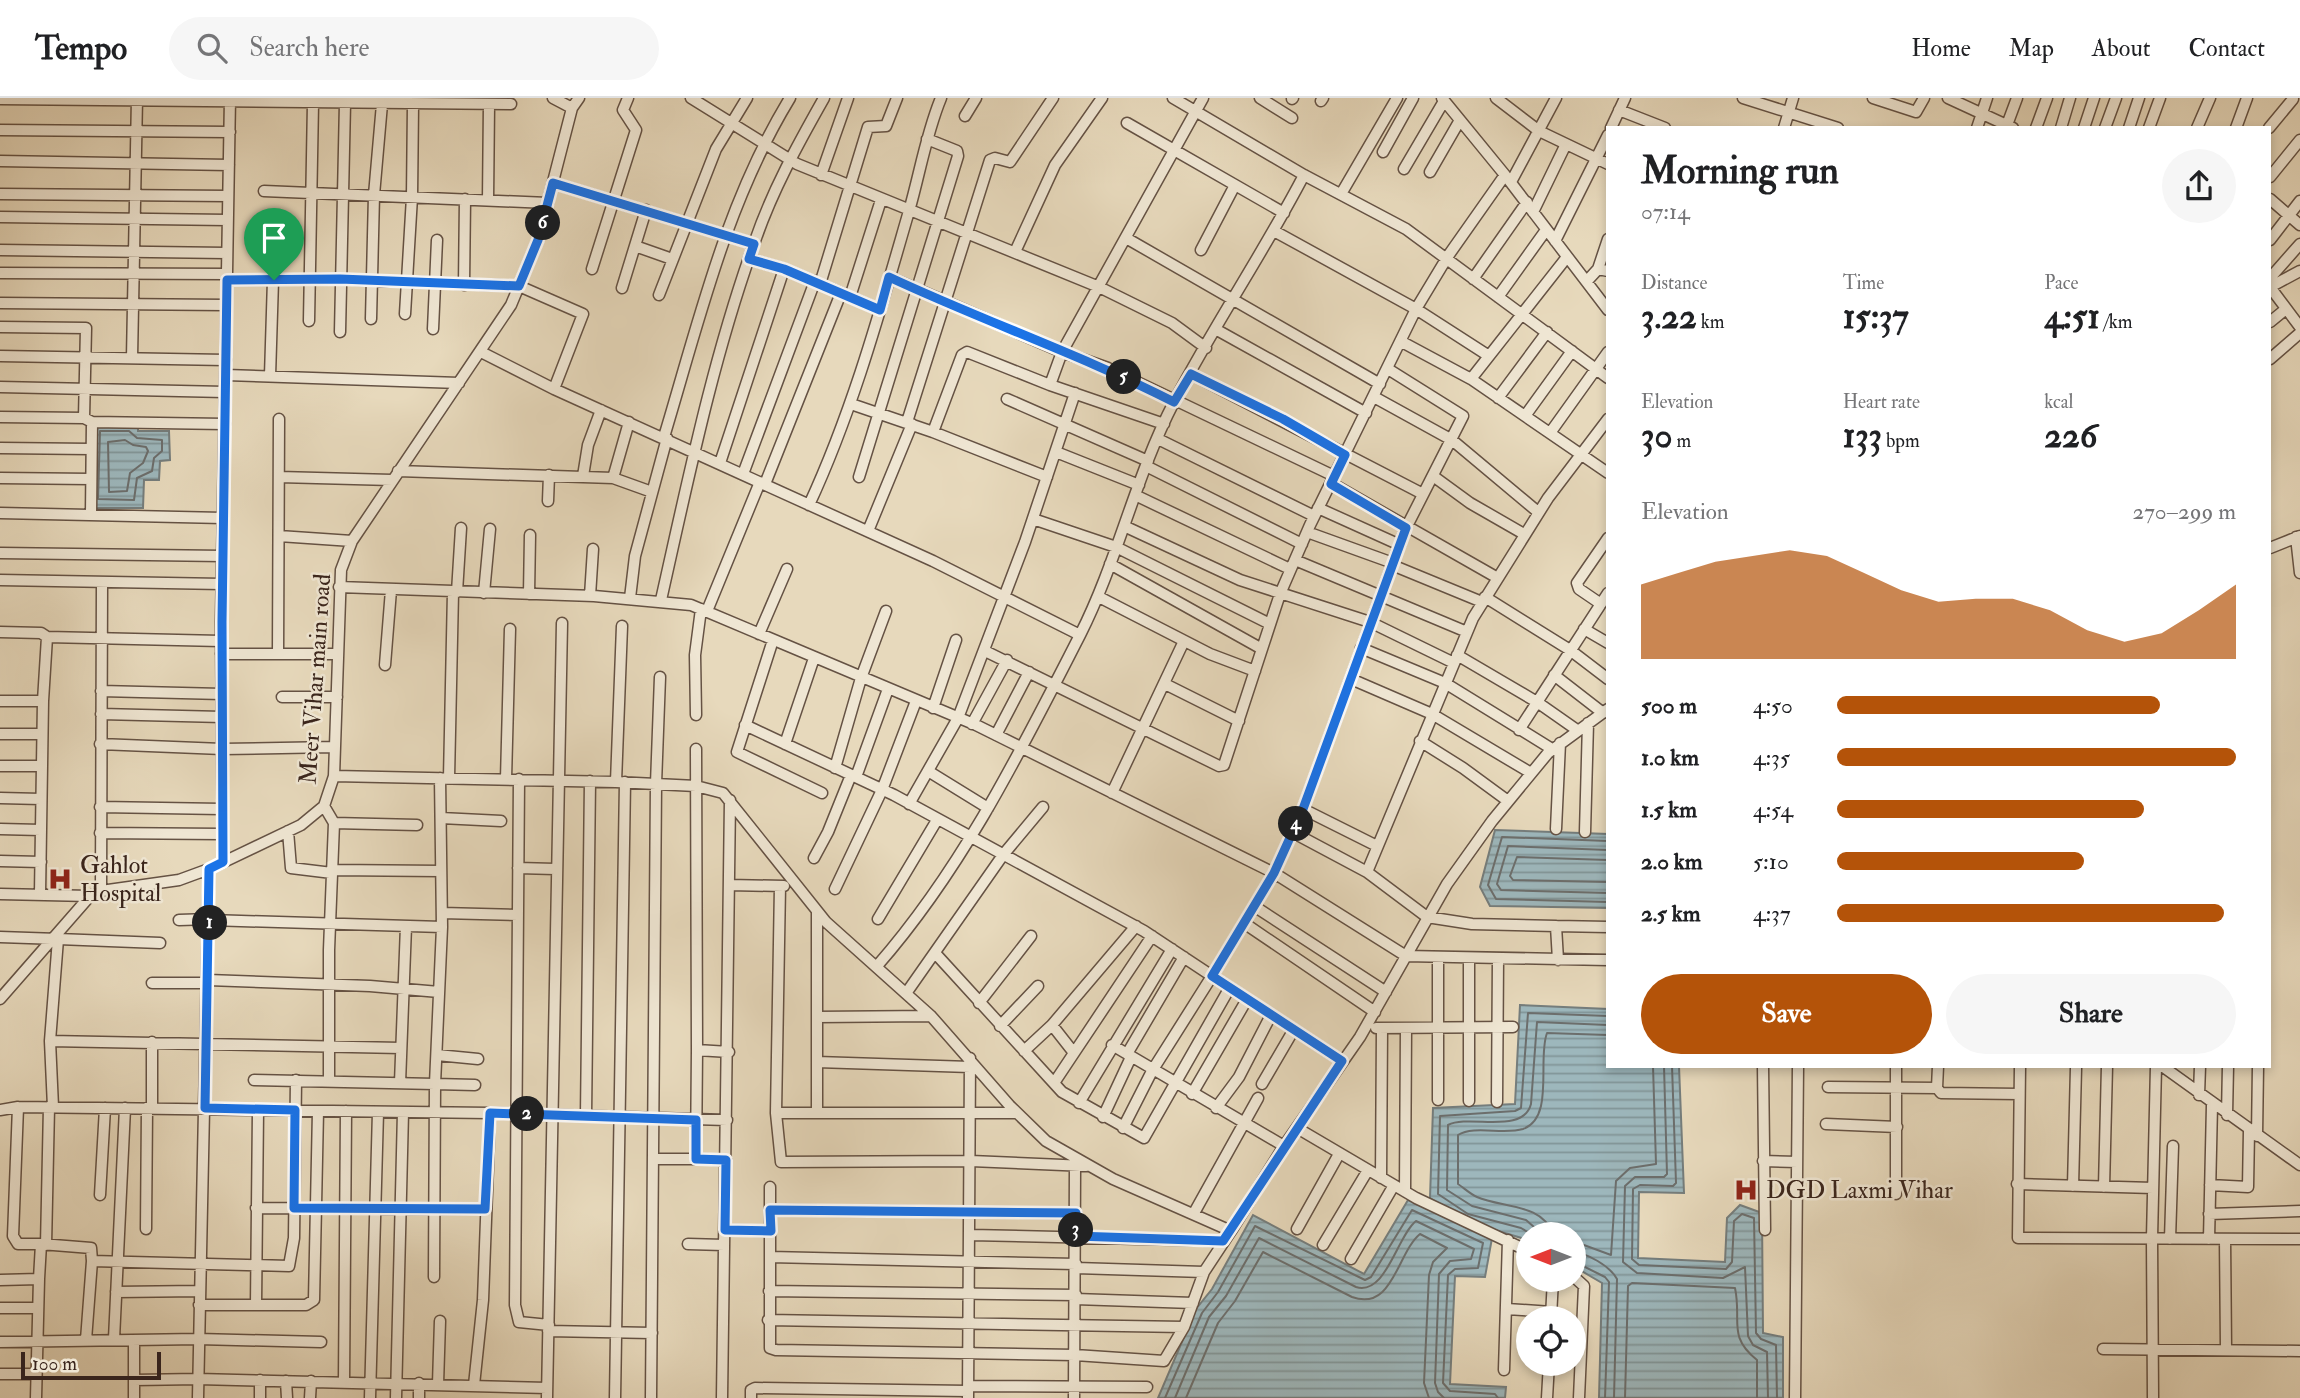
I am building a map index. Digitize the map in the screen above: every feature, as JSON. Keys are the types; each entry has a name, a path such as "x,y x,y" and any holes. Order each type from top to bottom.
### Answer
{"street":[{"path":"553,98 572,108"},
{"name":"Meer Vihar main road","path":"0,999 90,896 101,891 168,882 209,869 288,831 324,806 334,776 341,570 352,541 511,305 538,240 572,108 579,98"},
{"path":"592,269 636,130 623,110 628,98"},
{"path":"691,98 707,102 731,123 789,159 939,225 1099,287 1172,323 1206,348"},
{"path":"659,295 716,149 747,98"},
{"path":"630,598 635,556 665,438 726,233 763,142 790,98"},
{"path":"661,600 693,450 749,259 789,159 824,98"},
{"path":"821,174 848,98"},
{"path":"743,474 817,283 868,127 886,126 897,98"},
{"path":"809,505 851,404 941,98"},
{"path":"965,116 976,98"},
{"path":"868,531 909,423 990,160 1010,162 1053,98"},
{"path":"1014,252 1055,165 1102,98"},
{"path":"1174,98 1304,175 1406,229 1448,256 1473,279 1606,376"},
{"path":"1050,385 1062,352 1203,98"},
{"path":"1260,98 1292,118"},
{"path":"1341,194 1397,98"},
{"path":"1383,152 1413,98"},
{"path":"1496,98 1539,131 1606,163"},
{"path":"985,651 1222,766 1292,565 1416,310 1448,256 1508,178 1539,131 1556,98"},
{"path":"1612,126 1625,98"},
{"path":"1743,98 1831,126"},
{"path":"1785,126 1793,98"},
{"path":"1873,98 1916,112 1924,98"},
{"path":"1948,98 2010,126 2017,98"},
{"path":"1977,126 1987,98"},
{"path":"2037,126 2047,98"},
{"path":"2061,126 2070,98"},
{"path":"2085,126 2094,98"},
{"path":"2106,126 2116,98"},
{"path":"2130,126 2139,98"},
{"path":"2150,126 2160,98"},
{"path":"2197,126 2210,98"},
{"path":"2237,126 2248,98"},
{"path":"2271,126 2293,98 2300,103"},
{"path":"0,99 511,104"},
{"path":"132,358 137,100"},
{"path":"223,862 222,584 230,100"},
{"path":"1404,169 1443,100 1527,202 1606,307"},
{"path":"309,321 313,103"},
{"path":"340,332 345,103"},
{"path":"371,319 374,195 382,104"},
{"path":"405,314 412,197 413,104"},
{"path":"488,200 489,104"},
{"path":"1619,110 1659,126"},
{"path":"1430,172 1460,120"},
{"path":"1127,123 1284,213"},
{"path":"0,130 230,132"},
{"path":"859,477 939,225 958,153 927,139"},
{"path":"1555,241 1606,140"},
{"path":"1533,212 1566,144"},
{"path":"2271,176 2298,146"},
{"path":"0,161 229,165"},
{"path":"877,966 897,943 971,839 1022,747 1099,597 1147,464 1174,402 1234,302 1304,175"},
{"path":"553,183 726,233 754,244"},
{"path":"1201,250 1235,185"},
{"path":"264,191 548,203"},
{"path":"0,194 228,196"},
{"path":"464,285 465,199"},
{"path":"696,715 695,655 704,610 845,295 881,200"},
{"path":"2271,200 2300,225"},
{"path":"2271,239 2300,201"},
{"path":"1473,279 1527,202"},
{"path":"622,288 646,210"},
{"path":"0,217 228,220"},
{"path":"1498,297 1546,230"},
{"path":"1274,231 1416,310 1489,356"},
{"path":"1126,238 1380,384"},
{"path":"433,329 437,240"},
{"path":"2271,277 2300,244"},
{"path":"635,246 672,259"},
{"path":"0,250 227,253"},
{"path":"1587,281 1603,270 1606,251"},
{"path":"1471,380 1567,257"},
{"path":"749,259 784,269 880,310"},
{"path":"720,463 784,269"},
{"path":"2271,286 2300,271"},
{"path":"0,273 274,280 340,279 519,286 583,314 554,389"},
{"path":"889,277 1062,352 1108,368 1332,480 1406,528 1496,577"},
{"path":"270,376 274,280"},
{"path":"2271,288 2292,312 2300,327"},
{"path":"0,303 226,305"},
{"path":"2271,322 2292,312"},
{"path":"0,327 85,327 91,514"},
{"path":"1217,330 1366,413"},
{"path":"1498,398 1547,332"},
{"path":"2271,358 2300,333"},
{"path":"1402,342 1471,380 1606,472"},
{"path":"1525,416 1572,351"},
{"path":"481,352 554,389 868,531 1080,635"},
{"path":"933,432 962,355 967,352 1050,385 1164,424"},
{"path":"1550,433 1606,354"},
{"path":"0,356 226,360"},
{"path":"1123,1128 1152,1071 1274,873 1303,809 1406,528 1462,421 1462,412 1388,369"},
{"path":"1191,374 1283,419 1345,455 1423,494"},
{"path":"226,375 459,383"},
{"path":"0,387 225,392"},
{"path":"909,804 958,718 985,651 1033,519 1074,393"},
{"path":"1374,397 1452,440 1538,512"},
{"path":"1007,399 1065,422 1302,544"},
{"path":"851,404 909,423 1047,477"},
{"path":"583,476 588,445 601,410"},
{"path":"0,417 225,424"},
{"path":"278,654 279,419"},
{"path":"613,478 629,422"},
{"path":"1367,872 1420,741 1483,599 1538,512 1606,422"},
{"path":"1157,439 1316,512 1400,545"},
{"path":"0,448 91,449"},
{"path":"1056,452 1292,565 1381,594 1467,632"},
{"path":"548,475 548,502"},
{"path":"279,477 583,476 613,478 652,492"},
{"path":"1433,476 1470,503 1524,534"},
{"path":"0,478 91,479"},
{"path":"0,513 223,518"},
{"path":"1033,519 1116,547 1270,624"},
{"path":"1124,526 1240,580 1370,622 1455,659 1537,702 1577,730"},
{"path":"434,1277 435,1084 442,927 441,818 461,528"},
{"path":"484,593 490,529"},
{"path":"1307,532 1483,599 1570,650 1606,678"},
{"path":"528,594 530,535"},
{"path":"279,536 352,541"},
{"path":"2271,548 2298,536 2300,573"},
{"path":"1601,604 1579,589 1577,583 1606,541"},
{"path":"590,596 593,549"},
{"path":"0,553 223,556"},
{"path":"1111,564 1262,649"},
{"path":"759,634 787,569"},
{"path":"0,580 222,584"},
{"path":"101,891 102,582"},
{"path":"340,587 630,598 661,600 704,610 972,723 1022,747 1274,873 1406,956 1606,961"},
{"path":"385,664 391,590"},
{"path":"1519,730 1606,596"},
{"path":"1099,597 1184,641 1255,671"},
{"path":"835,768 861,678 886,611"},
{"path":"134,1380 419,1383 474,1385 547,1393 555,869 562,623"},
{"path":"615,1398 620,1118 622,626"},
{"path":"506,779 510,629"},
{"path":"1584,629 1606,642"},
{"path":"0,632 41,633 47,637 222,640"},
{"path":"40,894 42,734 47,637"},
{"path":"773,640 737,748 738,754 822,793"},
{"path":"933,708 957,640"},
{"path":"1112,793 1184,641"},
{"path":"1361,648 1445,683 1519,730 1556,746"},
{"path":"222,654 337,654"},
{"path":"785,744 814,658"},
{"path":"972,723 1007,660"},
{"path":"996,735 1029,671"},
{"path":"770,1186 768,1320 773,1350 1075,1355 1164,1361 1184,1327 1204,1272 1284,1146 1365,1028 1447,884 1531,773 1556,746 1606,711 1555,675"},
{"path":"651,1398 656,784 660,677"},
{"path":"1351,679 1432,714 1531,773"},
{"path":"1165,684 1239,721"},
{"path":"814,858 853,776 888,689"},
{"path":"101,691 222,694"},
{"path":"282,697 337,697"},
{"path":"0,701 43,701"},
{"path":"835,889 883,790 916,701"},
{"path":"101,714 222,717"},
{"path":"1584,832 1588,723"},
{"path":"745,725 883,790 1136,926 1270,1017 1342,1061"},
{"path":"0,734 42,734"},
{"path":"1420,741 1463,768 1508,802"},
{"path":"100,744 222,749 335,747"},
{"path":"1556,746 1556,829"},
{"path":"696,749 696,1159"},
{"path":"0,766 42,766"},
{"path":"928,771 988,808"},
{"path":"334,776 590,780 716,789 730,800 794,886 817,912 907,992 970,1063 1046,1141 1090,1166 1231,1231"},
{"path":"519,779 517,1318 525,1325 548,1328 652,1333"},
{"path":"586,1116 590,780"},
{"path":"0,798 41,799"},
{"path":"722,1398 729,1052 730,800"},
{"path":"324,806 334,823 328,983 329,1081"},
{"path":"100,807 222,808"},
{"path":"907,992 1003,855 1043,807"},
{"path":"1303,809 1377,846"},
{"path":"441,818 501,821"},
{"path":"878,919 937,820"},
{"path":"334,823 417,825"},
{"path":"0,829 41,830"},
{"path":"288,831 290,868 332,871 441,871"},
{"path":"1292,832 1367,872 1427,917 1472,924 1606,927"},
{"path":"100,834 222,834"},
{"path":"0,861 41,862"},
{"path":"518,868 555,869"},
{"path":"198,1398 209,869"},
{"path":"729,885 794,886"},
{"path":"780,886 776,1113 779,1157 784,1163 971,1161 1090,1166"},
{"path":"0,894 90,896"},
{"path":"1254,906 1386,992"},
{"path":"442,912 518,915"},
{"path":"817,912 817,1113"},
{"path":"179,920 442,927"},
{"path":"1244,923 1375,1012"},
{"path":"400,1083 406,926"},
{"path":"1024,1051 1052,1025 1136,926"},
{"path":"1556,926 1558,960"},
{"path":"979,1003 1031,936"},
{"path":"1054,1083 1152,936"},
{"path":"0,937 160,943"},
{"path":"36,1398 39,1279 51,1107 50,1041 55,939"},
{"path":"1079,1103 1172,949"},
{"path":"935,953 1054,1083 1079,1103 1146,1138 1229,989"},
{"path":"1103,1117 1128,1056 1184,957"},
{"path":"1438,957 1438,1100"},
{"path":"1469,958 1469,1101"},
{"path":"1497,1102 1498,958"},
{"path":"152,984 208,981 328,983 439,992"},
{"path":"1000,1026 1038,986"},
{"path":"1192,1094 1246,1001"},
{"path":"817,1017 931,1016"},
{"path":"1216,1108 1239,1077 1270,1017"},
{"path":"1052,1025 1074,1053"},
{"path":"1365,1028 1513,1027"},
{"path":"1381,1178 1382,1028"},
{"path":"1405,1191 1406,1028"},
{"path":"1262,1084 1293,1031"},
{"path":"50,1041 401,1048"},
{"path":"146,1229 152,1042"},
{"path":"1112,1045 1152,1071 1284,1146"},
{"path":"697,1050 729,1052"},
{"path":"437,1055 478,1059"},
{"path":"817,1062 970,1063"},
{"path":"968,1392 971,1292 970,1063"},
{"path":"1763,1068 1765,1230"},
{"path":"1795,1398 1798,1068"},
{"path":"1896,1068 1896,1194"},
{"path":"1938,1068 1937,1088 1941,1093 2019,1094"},
{"path":"2020,1068 2018,1238 2300,1239"},
{"path":"2104,1186 2107,1068"},
{"path":"2153,1398 2152,1238 2156,1068"},
{"path":"2199,1095 2200,1068"},
{"path":"2227,1115 2228,1068"},
{"path":"2210,1185 2248,1186 2258,1068"},
{"path":"2073,1186 2076,1069"},
{"path":"2172,1070 2212,1105 2300,1165"},
{"path":"254,1080 475,1085"},
{"path":"92,1261 256,1267 284,1267 292,1263 296,1080"},
{"path":"1828,1087 1937,1088"},
{"path":"1194,1213 1242,1121 1258,1098"},
{"path":"2209,1239 2212,1105"},
{"path":"0,1110 18,1107 205,1108 727,1120"},
{"path":"18,1107 13,1237 18,1244 91,1248 86,1340"},
{"path":"100,1195 105,1108"},
{"path":"114,1339 125,1108"},
{"path":"256,1305 258,1110"},
{"path":"199,1305 306,1305 314,1300 318,1111"},
{"path":"344,1382 346,1111"},
{"path":"370,1398 378,1112"},
{"path":"396,1398 402,1112"},
{"path":"474,1385 483,1300 490,1113"},
{"path":"776,1113 1017,1113"},
{"path":"1826,1124 1896,1127"},
{"path":"1297,1128 1405,1191 1462,1221 1516,1244"},
{"path":"2170,1239 2173,1146"},
{"path":"1297,1228 1339,1154"},
{"path":"653,1159 726,1160"},
{"path":"1763,1161 1797,1161"},
{"path":"1074,1393 1075,1166"},
{"path":"1323,1245 1368,1170"},
{"path":"2017,1184 2153,1188"},
{"path":"1351,1259 1394,1185"},
{"path":"256,1209 485,1209"},
{"path":"770,1210 1076,1213"},
{"path":"2210,1214 2300,1211"},
{"path":"725,1230 771,1231"},
{"path":"971,1235 1223,1241"},
{"path":"2225,1239 2226,1349"},
{"path":"1504,1370 1508,1240"},
{"path":"688,1244 724,1245"},
{"path":"770,1257 970,1259 1204,1272"},
{"path":"0,1280 39,1279"},
{"path":"116,1292 199,1291"},
{"path":"769,1291 971,1292 1193,1303"},
{"path":"1579,1398 1584,1292"},
{"path":"0,1308 38,1308"},
{"path":"1507,1308 1516,1309"},
{"path":"768,1320 1184,1327"},
{"path":"438,1384 440,1321"},
{"path":"0,1342 198,1339 321,1342"},
{"path":"134,1340 134,1398"},
{"path":"2103,1349 2300,1350"},
{"path":"0,1374 36,1374"},
{"path":"1547,1398 1548,1376"},
{"path":"260,1380 260,1398"},
{"path":"286,1381 286,1398"},
{"path":"310,1398 311,1381"},
{"path":"419,1383 419,1398"},
{"path":"751,1398 751,1390 755,1388 827,1394 921,1395 968,1392 1074,1393 1147,1387"}],"water":[{"path":"92,423 138,424 138,431 169,431 170,460 160,461 159,480 144,480 143,508 91,508"},
{"path":"1495,830 1606,834 1606,908 1490,906 1480,887"},
{"path":"1520,1005 1606,1009 1606,1068 1679,1068 1684,1193 1639,1192 1638,1258 1725,1262 1727,1218 1740,1205 1762,1213 1763,1333 1783,1337 1783,1398 1599,1398 1602,1283 1586,1274 1586,1222 1516,1222 1516,1236 1465,1221 1430,1198 1433,1108 1515,1104"},
{"path":"1408,1200 1492,1238 1485,1277 1455,1276 1450,1384 1506,1387 1505,1398 1158,1398 1196,1309 1212,1289 1253,1215 1364,1274"}],"place":[{"name":"Gahlot Hospital","path":"60,879"},
{"name":"DGD Laxmi Vihar","path":"1746,1190"}],"route":[{"path":"553,183 726,233 754,244 749,259 815,281 880,310 889,277 1062,352 1108,368 1174,402 1191,374 1283,419 1345,455 1331,484 1406,528 1364,636 1303,809 1274,873 1212,976 1270,1017 1342,1061 1223,1241 1076,1236 1076,1213 770,1210 771,1231 725,1230 726,1160 696,1159 696,1120 553,1114 490,1113 485,1209 294,1208 295,1110 205,1108 209,869 223,862 222,622 227,280 274,280 340,279 519,286 538,240 553,183"}]}
